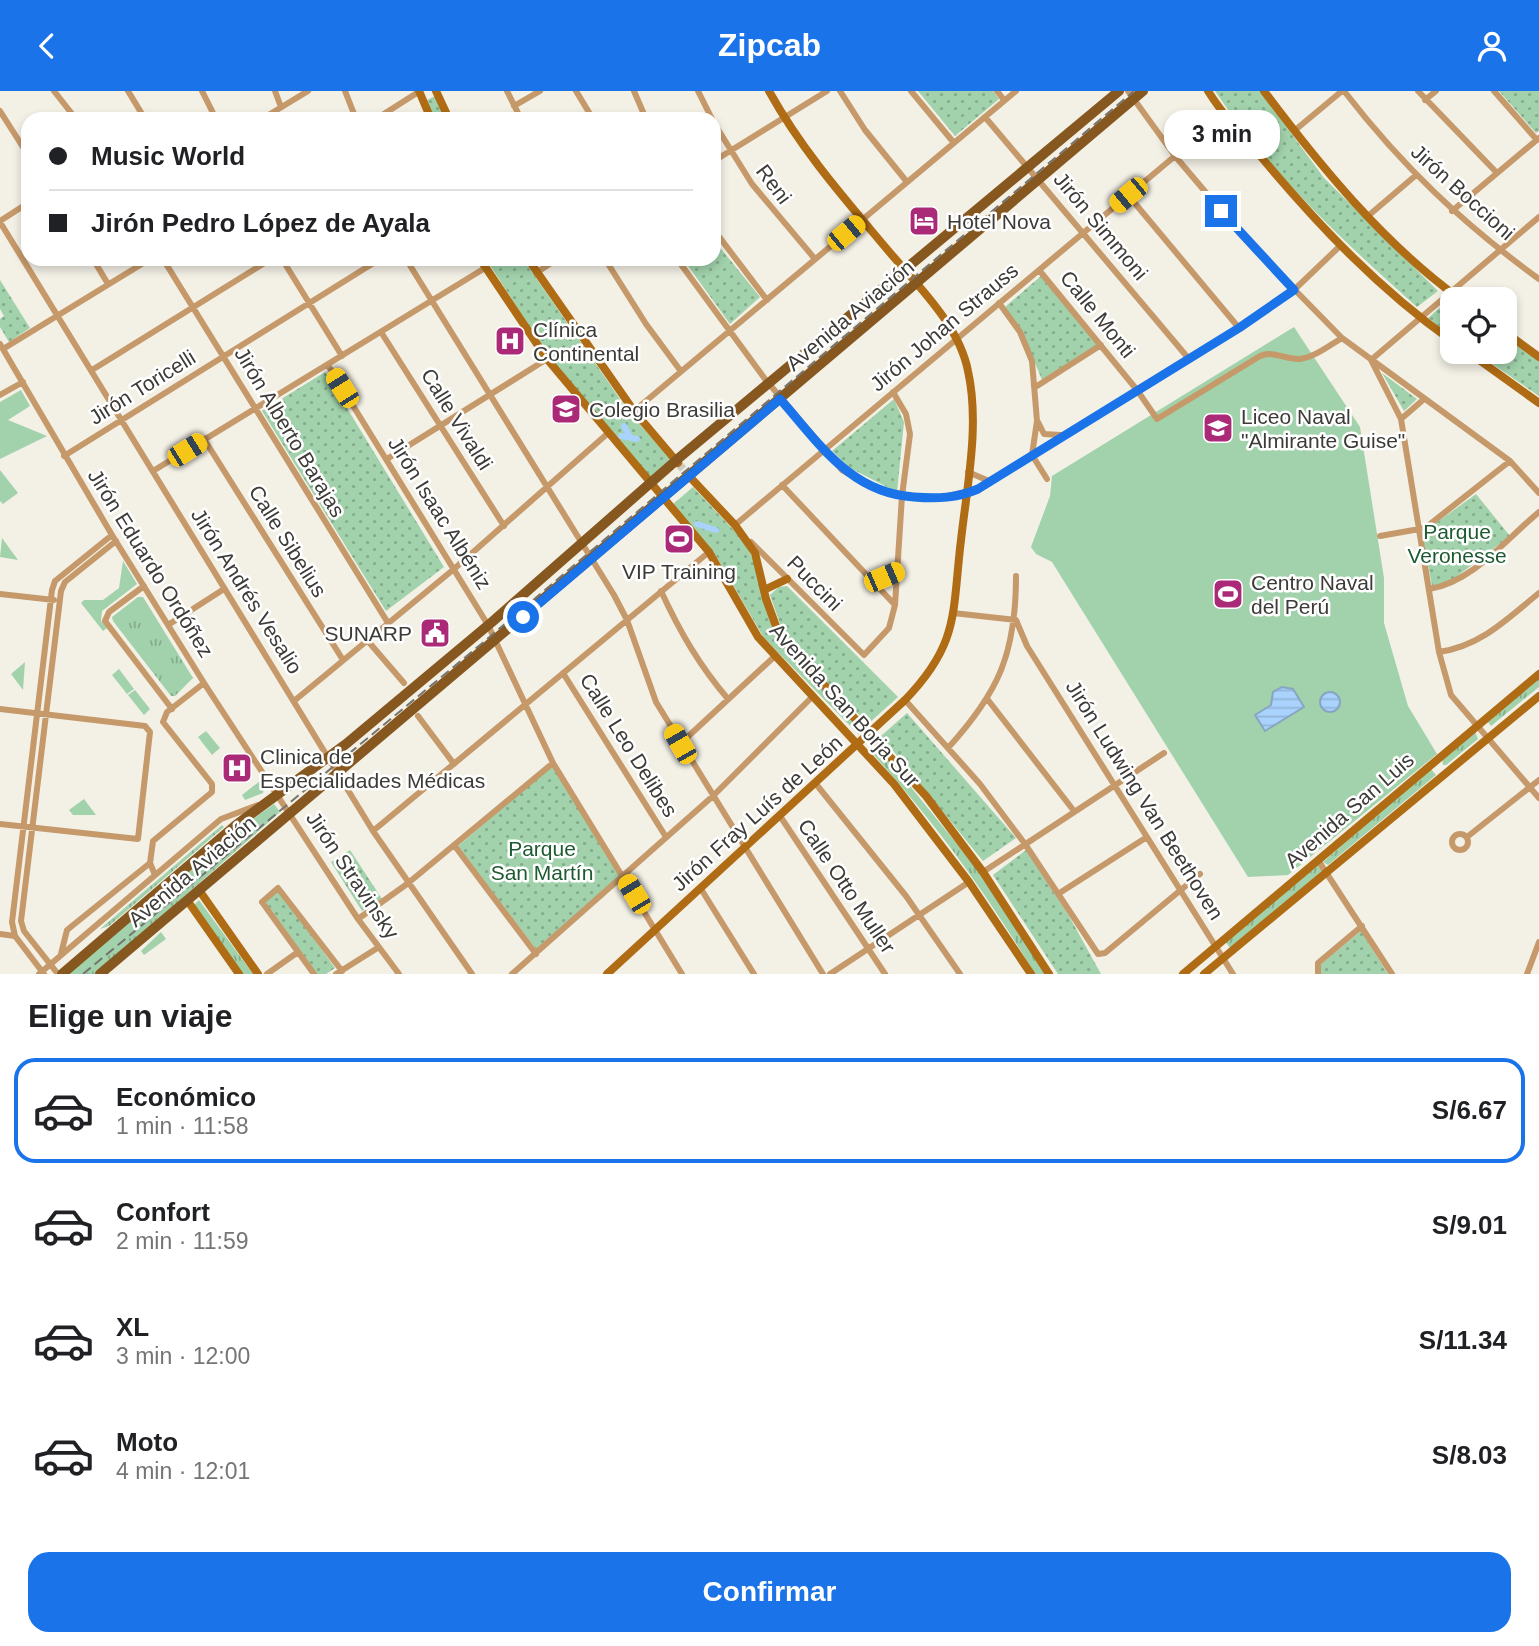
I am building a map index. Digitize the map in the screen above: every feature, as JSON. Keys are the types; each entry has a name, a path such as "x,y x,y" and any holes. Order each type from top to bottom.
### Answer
{"main road":[{"path":"420,91 429,112"},
{"path":"436,91 446,112"},
{"name":"Jirón Fray Luís de León","path":"607,974 905,700 936,665 951,632 968,472 972,393 968,367 956,339 916,284 862,220 783,118 769,91"},
{"name":"Avenida Aviación","path":"60,974 236,825 328,758 488,625 768,383 1119,91"},
{"name":"Avenida Aviación","path":"104,973 1038,180 1130,95 1143,91"},
{"path":"1208,91 1281,182 1340,246 1419,317 1440,332"},
{"path":"1264,91 1294,131 1368,216 1408,257 1444,287"},
{"path":"532,266 634,411 677,462"},
{"name":"Avenida San Borja Sur","path":"485,268 547,359 607,434 709,552 758,637 859,744 925,823 969,882 1031,974"},
{"path":"1517,341 1539,357"},
{"path":"1485,364 1539,403"},
{"name":"Avenida San Borja Sur","path":"688,475 735,524 759,561 764,590 780,637 926,796 983,872 1049,974"},
{"path":"764,590 787,579"},
{"name":"Avenida San Luis","path":"1182,974 1539,674"},
{"name":"Avenida San Luis","path":"1204,974 1539,695"},
{"path":"199,890 258,974"},
{"path":"187,900 239,974"}],"street":[{"path":"54,91 70,112"},
{"path":"128,91 141,112"},
{"path":"202,91 212,112"},
{"path":"275,91 281,107"},
{"path":"273,112 308,91"},
{"path":"345,91 353,112"},
{"path":"387,112 420,91"},
{"path":"507,91 517,112"},
{"path":"514,106 540,91"},
{"path":"576,91 589,112"},
{"path":"634,91 643,112"},
{"name":"Reni","path":"698,91 708,112"},
{"path":"721,157 827,91"},
{"path":"840,91 865,129 907,182"},
{"path":"911,91 954,143"},
{"path":"997,91 1004,100"},
{"path":"634,411 1016,91"},
{"path":"1294,131 1343,91"},
{"name":"Jirón Boccioni","path":"1343,91 1415,176 1452,211 1539,279"},
{"path":"1418,91 1497,173"},
{"path":"1425,100 1436,91"},
{"path":"1452,211 1538,139 1494,91"},
{"path":"1130,95 1175,156 1247,241 1342,338 1423,400 1510,461 1539,493"},
{"path":"0,111 21,144"},
{"name":"Jirón Simmoni","path":"985,117 1189,359"},
{"name":"Reni","path":"721,135 752,184 815,260"},
{"name":"Jirón Johan Strauss","path":"735,524 1175,156"},
{"path":"1368,216 1415,176"},
{"path":"1128,195 1239,328"},
{"path":"0,221 21,208"},
{"path":"1456,287 1539,217"},
{"name":"Jirón Andrés Vesalio","path":"0,221 21,255"},
{"path":"721,239 767,300"},
{"path":"682,266 780,399 842,470 862,482 902,496 935,499 966,494 1239,328 1294,290 1340,246"},
{"name":"Jirón Andrés Vesalio","path":"28,266 337,774 407,884 472,974"},
{"path":"97,266 108,285"},
{"path":"2,347 139,266"},
{"name":"Jirón Alberto Barajas","path":"167,266 388,623"},
{"path":"92,370 260,266"},
{"path":"286,266 342,356"},
{"name":"Jirón Toricelli","path":"64,456 369,266"},
{"path":"410,266 592,559 626,620 656,702 823,974"},
{"path":"536,273 546,266"},
{"path":"609,266 646,324 680,370"},
{"path":"153,471 485,268"},
{"name":"Calle Monti","path":"1039,270 1156,417 1265,354 1298,359 1310,356 1342,338"},
{"path":"1371,360 1440,300"},
{"path":"999,303 1020,332 1032,361 1037,386 1037,421 1032,455 1047,479"},
{"name":"Calle Vivaldi","path":"381,332 504,526"},
{"path":"1037,386 1101,345"},
{"name":"Jirón Eduardo Ordóñez","path":"2,347 64,456 274,799"},
{"path":"387,459 547,359"},
{"path":"1371,360 1401,419 1439,652 1451,695 1539,798"},
{"name":"Jirón Isaac Albéniz","path":"328,365 488,625 527,702 553,762 682,974"},
{"path":"0,395 23,382"},
{"path":"893,392 910,424 895,605"},
{"path":"1401,419 1423,400"},
{"path":"1037,421 1049,436 1066,434"},
{"path":"294,701 454,569 607,434"},
{"name":"Calle Sibelius","path":"204,439 343,660"},
{"path":"1380,536 1419,530 1510,461"},
{"path":"968,472 989,481"},
{"path":"782,485 895,605"},
{"path":"1430,589 1448,586 1470,572 1539,512"},
{"name":"Puccini","path":"743,534 864,655 889,628 895,605"},
{"path":"41,973 15,936 12,922 51,600 55,581 114,538"},
{"path":"60,974 22,926 53,656 65,582 114,538"},
{"path":"373,831 709,552"},
{"path":"867,576 884,577 897,571"},
{"path":"948,748 988,700 1016,621 1016,576"},
{"path":"144,586 105,617 106,623 172,709"},
{"path":"168,625 224,589"},
{"path":"661,591 681,636 701,668 728,699"},
{"path":"1439,652 1464,649 1491,633 1539,593"},
{"path":"0,594 60,600"},
{"path":"953,613 1016,621"},
{"name":"Jirón Ludwing Van Beethoven","path":"1016,621 1027,646 1233,974"},
{"path":"367,640 404,683"},
{"path":"1008,647 1027,646"},
{"path":"44,655 53,656"},
{"path":"680,744 775,656"},
{"name":"Calle Leo Delibes","path":"564,673 666,837"},
{"path":"155,875 150,863 153,841 212,792 212,785 165,726 163,718 204,683"},
{"path":"512,974 713,796 813,697"},
{"path":"905,700 948,748 1025,844 1100,954 1200,874"},
{"path":"988,700 1074,811"},
{"path":"0,709 149,728 138,839 0,824"},
{"path":"418,716 454,764"},
{"path":"983,872 1164,753"},
{"path":"358,919 407,884 553,762"},
{"path":"30,770 39,771"},
{"path":"1467,837 1539,779"},
{"path":"816,784 920,915 960,974"},
{"name":"Jirón Stravinsky","path":"274,799 290,813 358,919 399,974"},
{"name":"Avenida Aviación","path":"41,973 221,819 236,811 274,799"},
{"name":"Calle Otto Muller","path":"780,816 885,974"},
{"path":"1058,894 1147,837"},
{"path":"454,845 536,954"},
{"path":"1318,860 1327,870 1392,974"},
{"name":"Avenida Aviación","path":"60,956 67,930 150,863"},
{"path":"831,974 969,882"},
{"path":"314,974 261,901 279,888 339,972 379,947"},
{"path":"701,889 754,974"},
{"path":"1317,971 1362,926"},
{"path":"0,934 15,936"},
{"path":"1527,974 1539,942"},
{"path":"267,974 298,952"}],"green space":[{"path":"918,91 993,91 999,99 955,136"},
{"path":"1215,91 1260,91 1324,178 1438,291 1417,307 1309,205 1236,121"},
{"path":"1499,91 1539,91 1539,131 1536,133"},
{"path":"435,96 442,112 431,112 427,100"},
{"path":"721,249 760,297 730,324 688,266 721,266"},
{"path":"491,266 528,266 629,412 670,459 649,478 550,358"},
{"path":"1041,276 1097,345 1042,380 1022,331 1005,307"},
{"path":"0,280 30,328 9,342 0,327 0,319 4,316 0,309"},
{"path":"1440,308 1440,327 1428,318"},
{"name":"Centro Naval del Perú","path":"1294,327 1360,427 1384,578 1384,623 1408,706 1437,754 1288,875 1248,877 1052,562 1036,554 1031,547 1050,496 1052,476"},
{"path":"1517,346 1539,361 1539,396 1492,364 1517,364"},
{"path":"325,372 444,567 386,611 262,411"},
{"path":"1382,373 1417,399 1404,411"},
{"path":"21,390 30,406 8,420 47,436 0,459 0,402"},
{"path":"894,399 904,422 897,492 850,468 832,451"},
{"path":"0,470 18,493 3,504 0,501"},
{"path":"693,487 744,541 753,559 774,634 795,661 854,720 860,728 859,735 764,638 716,556 672,505"},
{"name":"Parque Veronesse","path":"1476,494 1510,536 1447,584 1432,586 1422,533"},
{"path":"2,538 18,560 0,557"},
{"path":"123,561 137,584 102,611 101,621 107,628 103,631 81,603 84,600 103,600 119,588"},
{"path":"787,586 898,697 868,724 786,641 770,595 779,587"},
{"path":"138,597 143,597 193,678 175,696 171,696 113,621 112,617"},
{"path":"25,662 23,690 11,674"},
{"path":"119,669 134,689 127,694 112,675"},
{"path":"1539,678 1539,687 1491,726 1488,722"},
{"path":"135,690 150,709 144,715 128,695"},
{"path":"907,713 1016,838 983,861 881,736"},
{"path":"206,731 220,748 212,755 198,737"},
{"path":"1475,732 1478,739 1443,765 1442,758"},
{"path":"876,744 978,870 1045,974 1035,974 958,858 870,751"},
{"name":"Parque San Martín","path":"552,766 621,876 536,949 458,846"},
{"path":"1430,768 1436,775 1328,865 1323,862"},
{"path":"260,781 264,788 263,793 245,800 242,795"},
{"path":"84,799 96,815 73,815 69,810"},
{"path":"274,804 280,812 96,974 67,974 233,833"},
{"path":"222,825 224,827 109,926 100,929"},
{"path":"350,850 382,899 362,911 331,862"},
{"path":"1026,850 1069,916 1101,974 1058,974 993,875"},
{"path":"1318,865 1322,871 1230,948 1225,941"},
{"path":"278,889 335,968 326,974 317,974 264,900"},
{"path":"199,900 253,974 242,974 194,905"},
{"path":"1361,931 1388,974 1321,974 1320,965"},
{"path":"161,932 166,939 144,955 141,951"}],"water":[{"path":"1282,687 1293,689 1304,707 1265,731 1255,715 1271,705 1273,692"},
{"path":"1330,692 1337,695 1340,702 1337,709 1330,712 1323,709 1320,702 1323,695"}],"waterway":[{"path":"624,426 630,437"},
{"path":"621,436 637,439"},
{"path":"697,524 716,530"}],"tunnel":[{"path":"678,463 688,475"}],"railway":[{"path":"83,974 480,645 1134,91"}],"place":[{"name":"Hotel Nova","path":"924,221"},
{"name":"Clínica Continental","path":"510,341"},
{"name":"Colegio Brasilia","path":"566,409"},
{"name":"Liceo Naval \"Almirante Guise\"","path":"1218,428"},
{"name":"VIP Training","path":"679,539"},
{"name":"Centro Naval del Perú","path":"1228,594"},
{"name":"SUNARP","path":"435,633"},
{"name":"Clinica de Especialidades Médicas","path":"237,768"}],"route":[{"path":"523,617 780,399 842,470 881,491 935,499 966,494 978,489 1239,328 1294,290 1221,211"}]}
